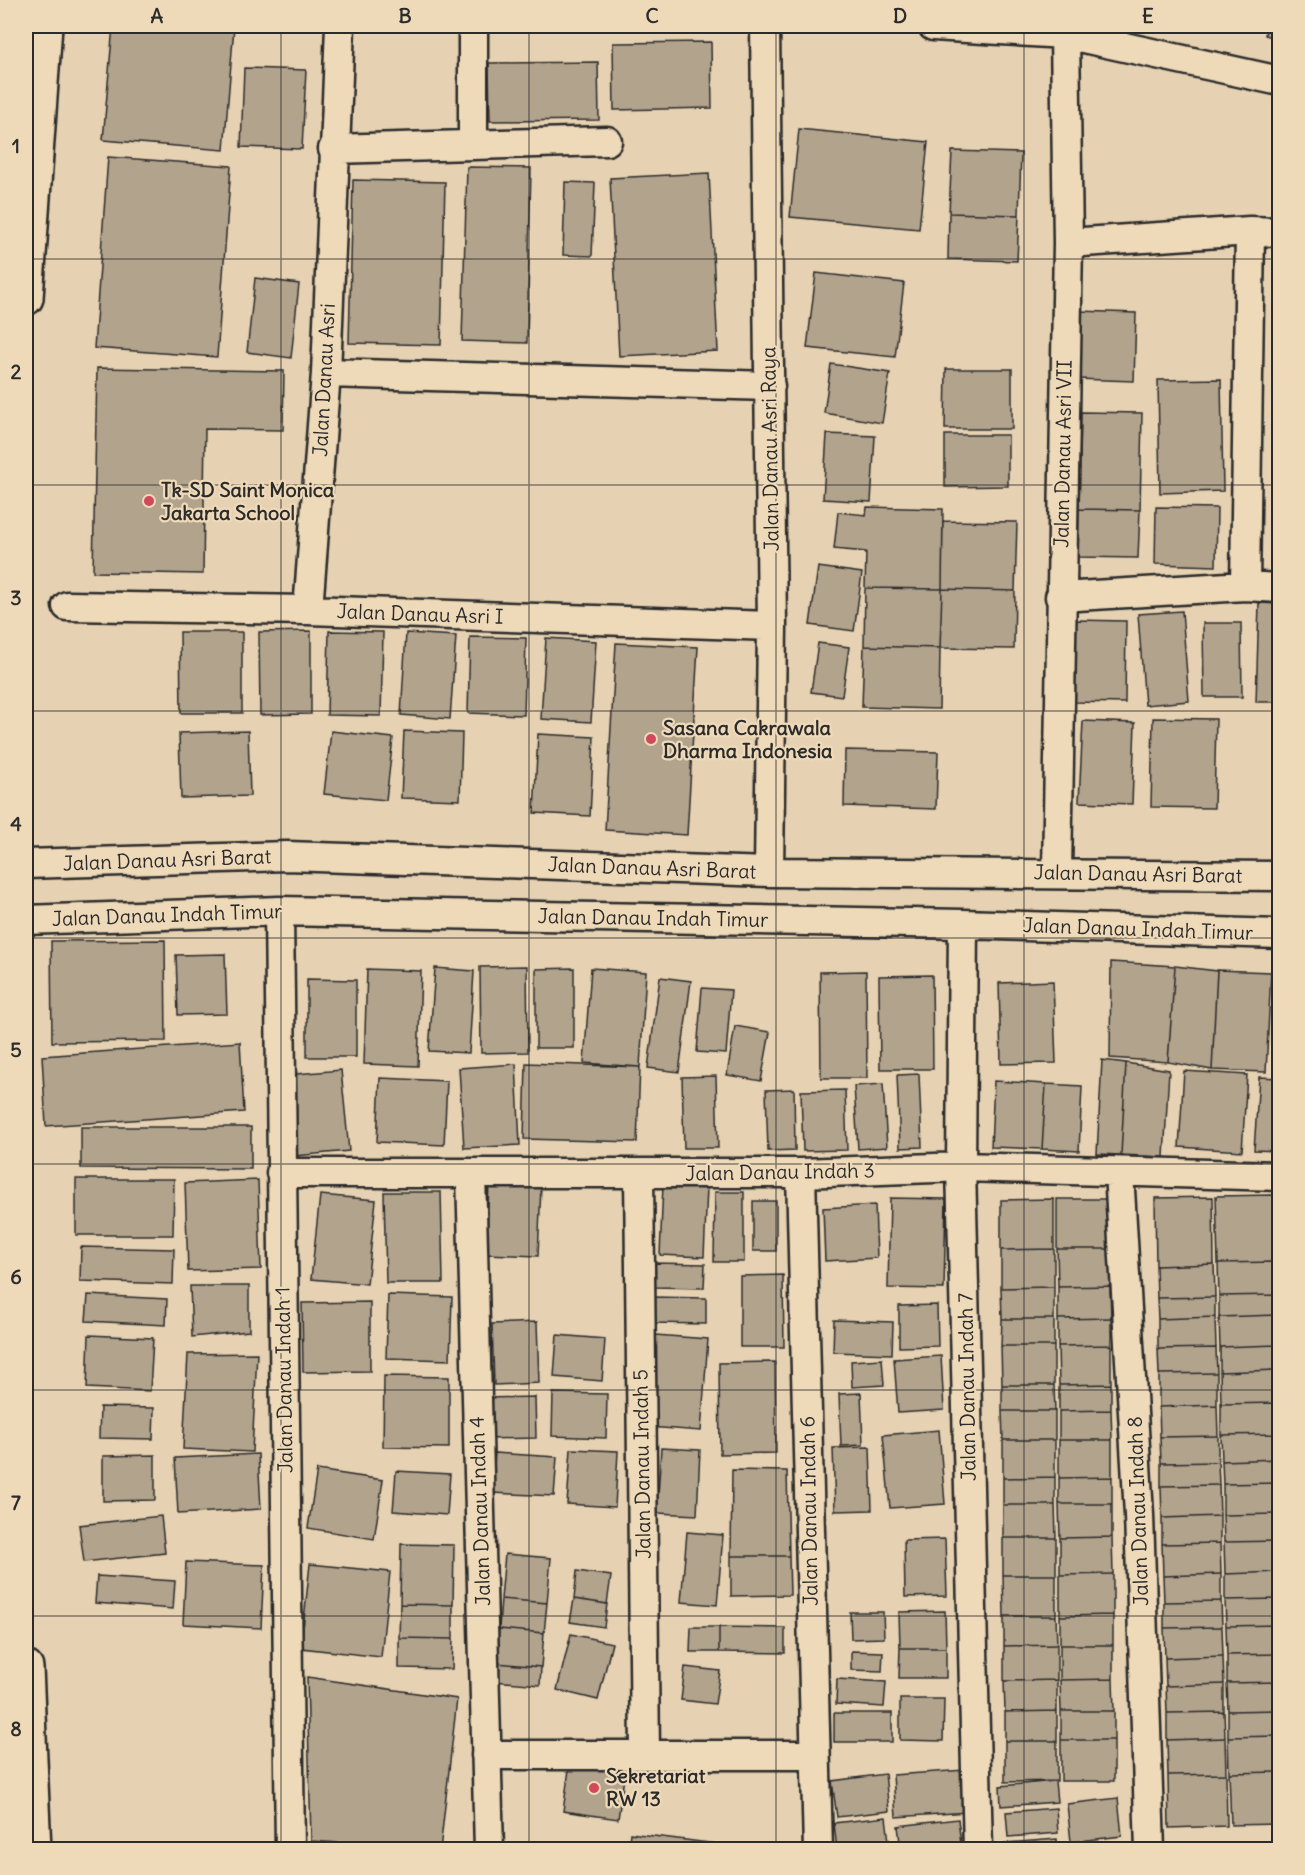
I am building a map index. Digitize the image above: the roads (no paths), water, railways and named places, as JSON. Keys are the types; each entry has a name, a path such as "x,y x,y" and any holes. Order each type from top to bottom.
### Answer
{"street":[{"path":"26,298 45,26"},
{"name":"Jalan Danau Asri","path":"308,610 326,373 333,149 340,26"},
{"path":"472,145 473,26"},
{"name":"Jalan Danau Asri Raya","path":"765,26 772,626 769,872"},
{"path":"933,26 1065,34 1280,81"},
{"name":"Jalan Danau Asri VII","path":"1057,873 1060,597 1068,243 1065,34"},
{"path":"333,149 607,141"},
{"path":"1068,243 1250,231 1280,232"},
{"path":"1245,586 1250,231"},
{"path":"326,373 770,386"},
{"path":"1060,597 1245,586 1280,588"},
{"name":"Jalan Danau Asri I","path":"67,606 308,610 772,626"},
{"name":"Jalan Danau Asri Barat","path":"26,864 287,856 769,872 1280,876"},
{"name":"Jalan Danau Indah Timur","path":"26,920 279,911 963,924 1280,934"},
{"name":"Jalan Danau Indah 1","path":"279,911 290,1850"},
{"name":"Jalan Danau Indah 7","path":"963,924 961,1167 978,1850"},
{"name":"Jalan Danau Indah 3","path":"281,1173 801,1173 961,1167 1280,1176"},
{"name":"Jalan Danau Indah 8","path":"1119,1172 1138,1491 1150,1849"},
{"name":"Jalan Danau Indah 4","path":"471,1173 489,1850"},
{"name":"Jalan Danau Indah 5","path":"639,1173 645,1754"},
{"name":"Jalan Danau Indah 6","path":"801,1173 818,1850"},
{"path":"26,1668 34,1850"},
{"path":"486,1755 815,1755"},
{"path":"1150,1849 1167,1850"}],"place":[{"name":"Tk-SD Saint Monica Jakarta School","path":"149,501"},
{"name":"Sasana Cakrawala Dharma Indonesia","path":"651,739"},
{"name":"Sekretariat RW 13","path":"594,1788"}]}
